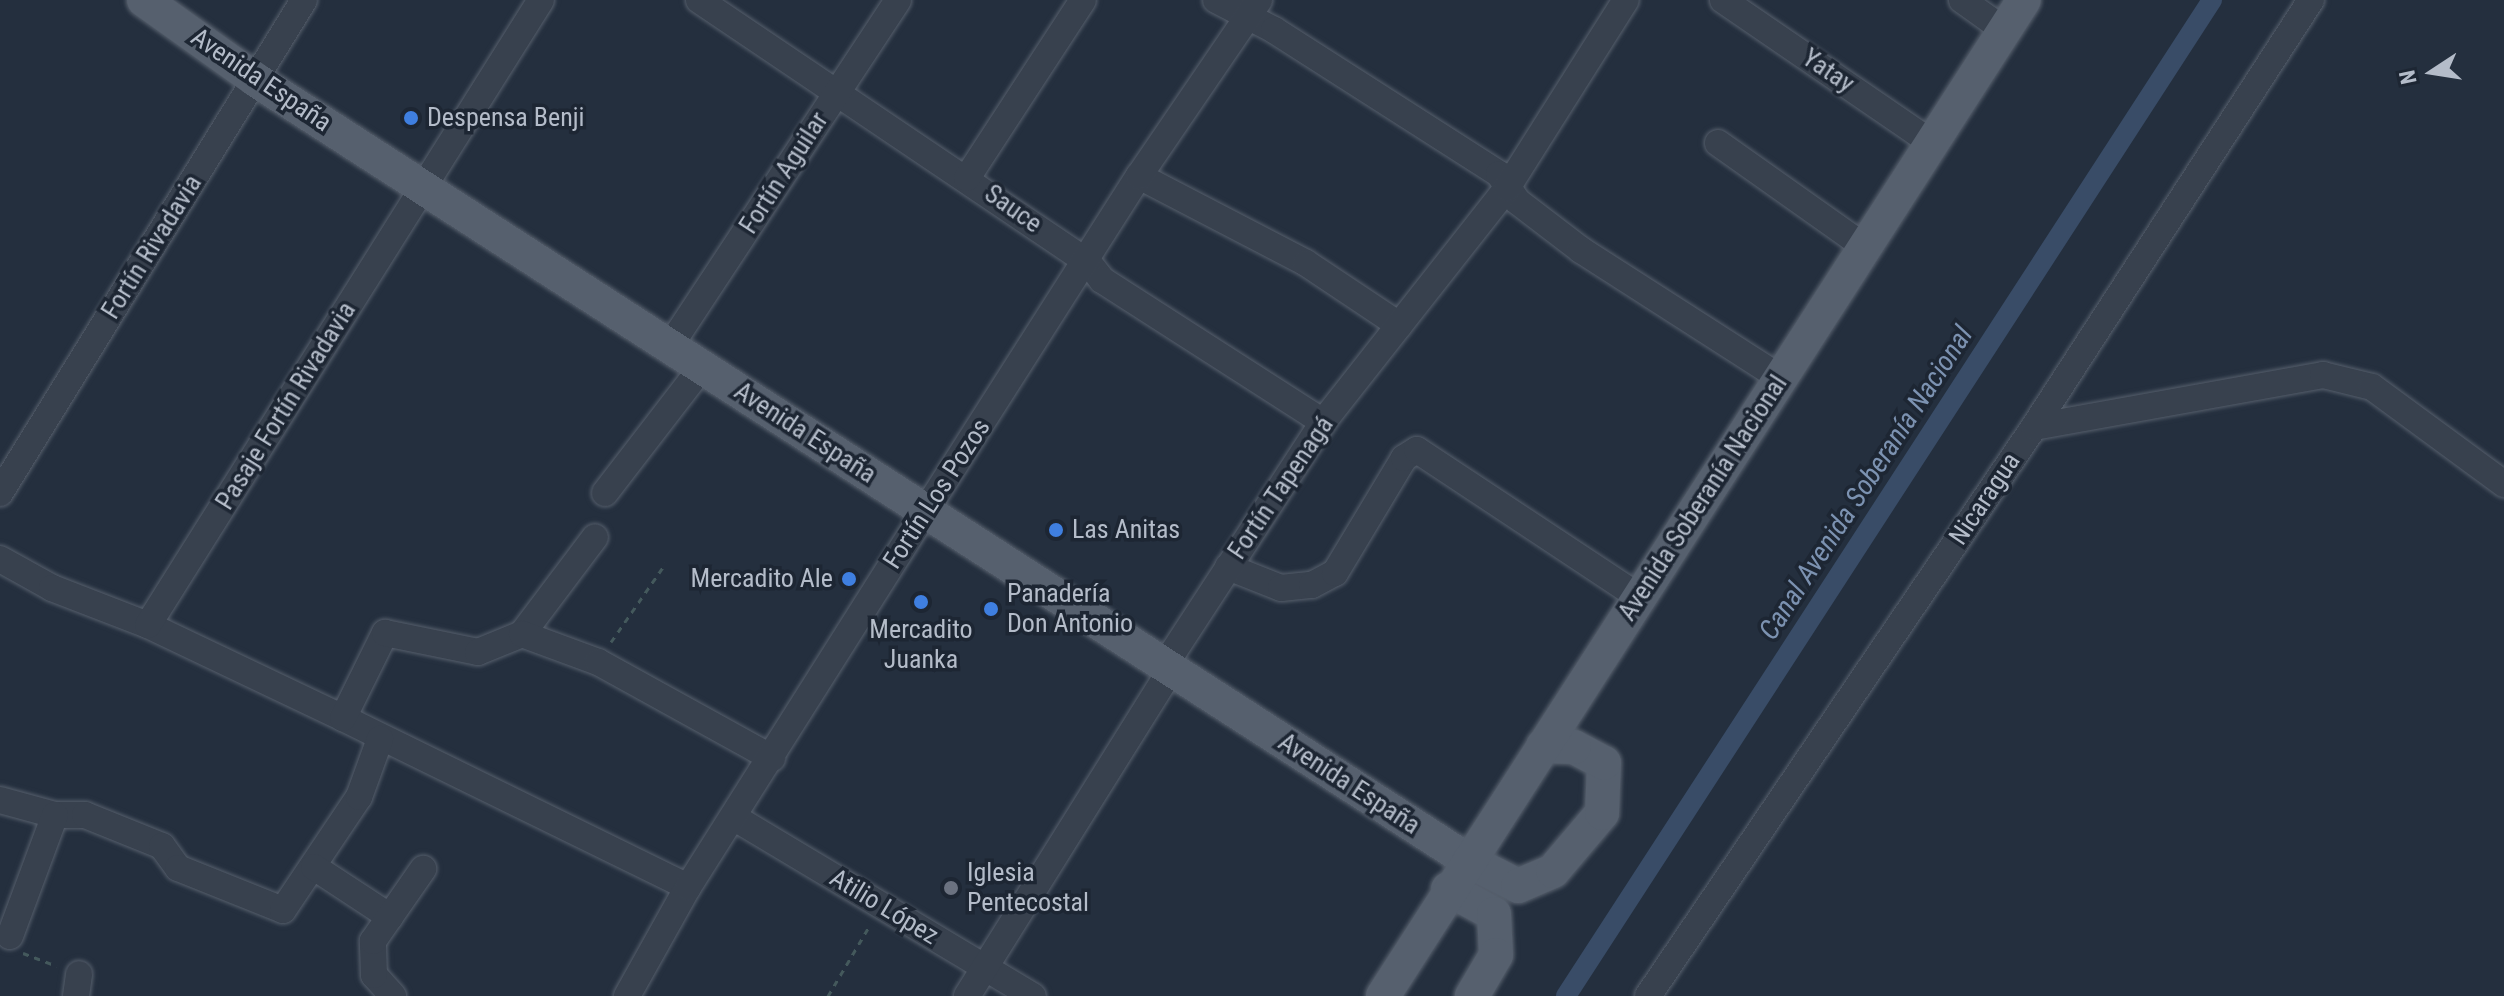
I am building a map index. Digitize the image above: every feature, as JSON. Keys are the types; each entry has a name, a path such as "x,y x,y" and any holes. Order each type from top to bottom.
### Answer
{"main road":[{"name":"Avenida España","path":"144,0 256,80 1469,861 1518,886 1553,871 1602,813 1604,763 1574,747 1543,746"},
{"name":"Avenida Soberanía Nacional","path":"1383,996 1448,889 2024,0"},
{"path":"1448,889 1494,914 1496,955 1472,996"}],"street":[{"name":"Fortín Rivadavia","path":"0,493 304,0"},
{"name":"Pasaje Fortín Rivadavia","path":"148,625 541,0"},
{"name":"Fortín Aguilar","path":"670,346 898,0"},
{"path":"967,178 1083,0"},
{"path":"1216,0 1253,9 1274,30 1499,174 1507,188 1581,250 1780,378"},
{"name":"Fortín Tapenagá","path":"967,996 1171,669 1172,654 1323,422 1507,188 1626,0"},
{"name":"Yatay","path":"1723,0 1932,143"},
{"path":"1962,0 2004,30"},
{"name":"Nicaragua","path":"1650,994 2034,427 2311,0"},
{"name":"Sauce","path":"711,3 836,94 967,178 1088,262 1102,280 1323,422"},
{"name":"Fortín Los Pozos","path":"627,996 688,887 735,818 926,510 1088,262 1139,176 1253,9"},
{"path":"1718,143 1865,247"},
{"path":"1139,176 1306,263 1399,325"},
{"path":"605,493 702,367"},
{"path":"2034,427 2323,375 2372,387 2504,484"},
{"path":"1228,567 1281,588 1312,585 1335,573 1404,458 1417,450 1639,597"},
{"path":"343,718 385,633 478,652 522,634 595,537"},
{"path":"0,559 52,588 148,625 688,887"},
{"path":"522,634 598,662 772,758"},
{"path":"0,800 55,815 85,815 162,846 178,868 283,910 359,797 380,739"},
{"path":"10,936 55,815"},
{"name":"Atilio López","path":"735,818 1033,996"},
{"path":"314,867 390,917"},
{"path":"393,996 374,975 370,957 373,941 423,869"}],"path":[{"path":"598,662 666,563"},
{"path":"828,996 882,905"},
{"path":"10,936 24,954 78,985"}],"waterway":[{"name":"Canal Avenida Soberanía Nacional","path":"1566,996 2212,0"}],"place":[{"name":"Despensa Benji","path":"411,118"},
{"name":"Las Anitas","path":"1056,530"},
{"name":"Mercadito Ale","path":"849,579"},
{"name":"Mercadito Juanka","path":"921,602"},
{"name":"Panadería Don Antonio","path":"991,609"},
{"name":"Iglesia Pentecostal","path":"951,888"}]}
